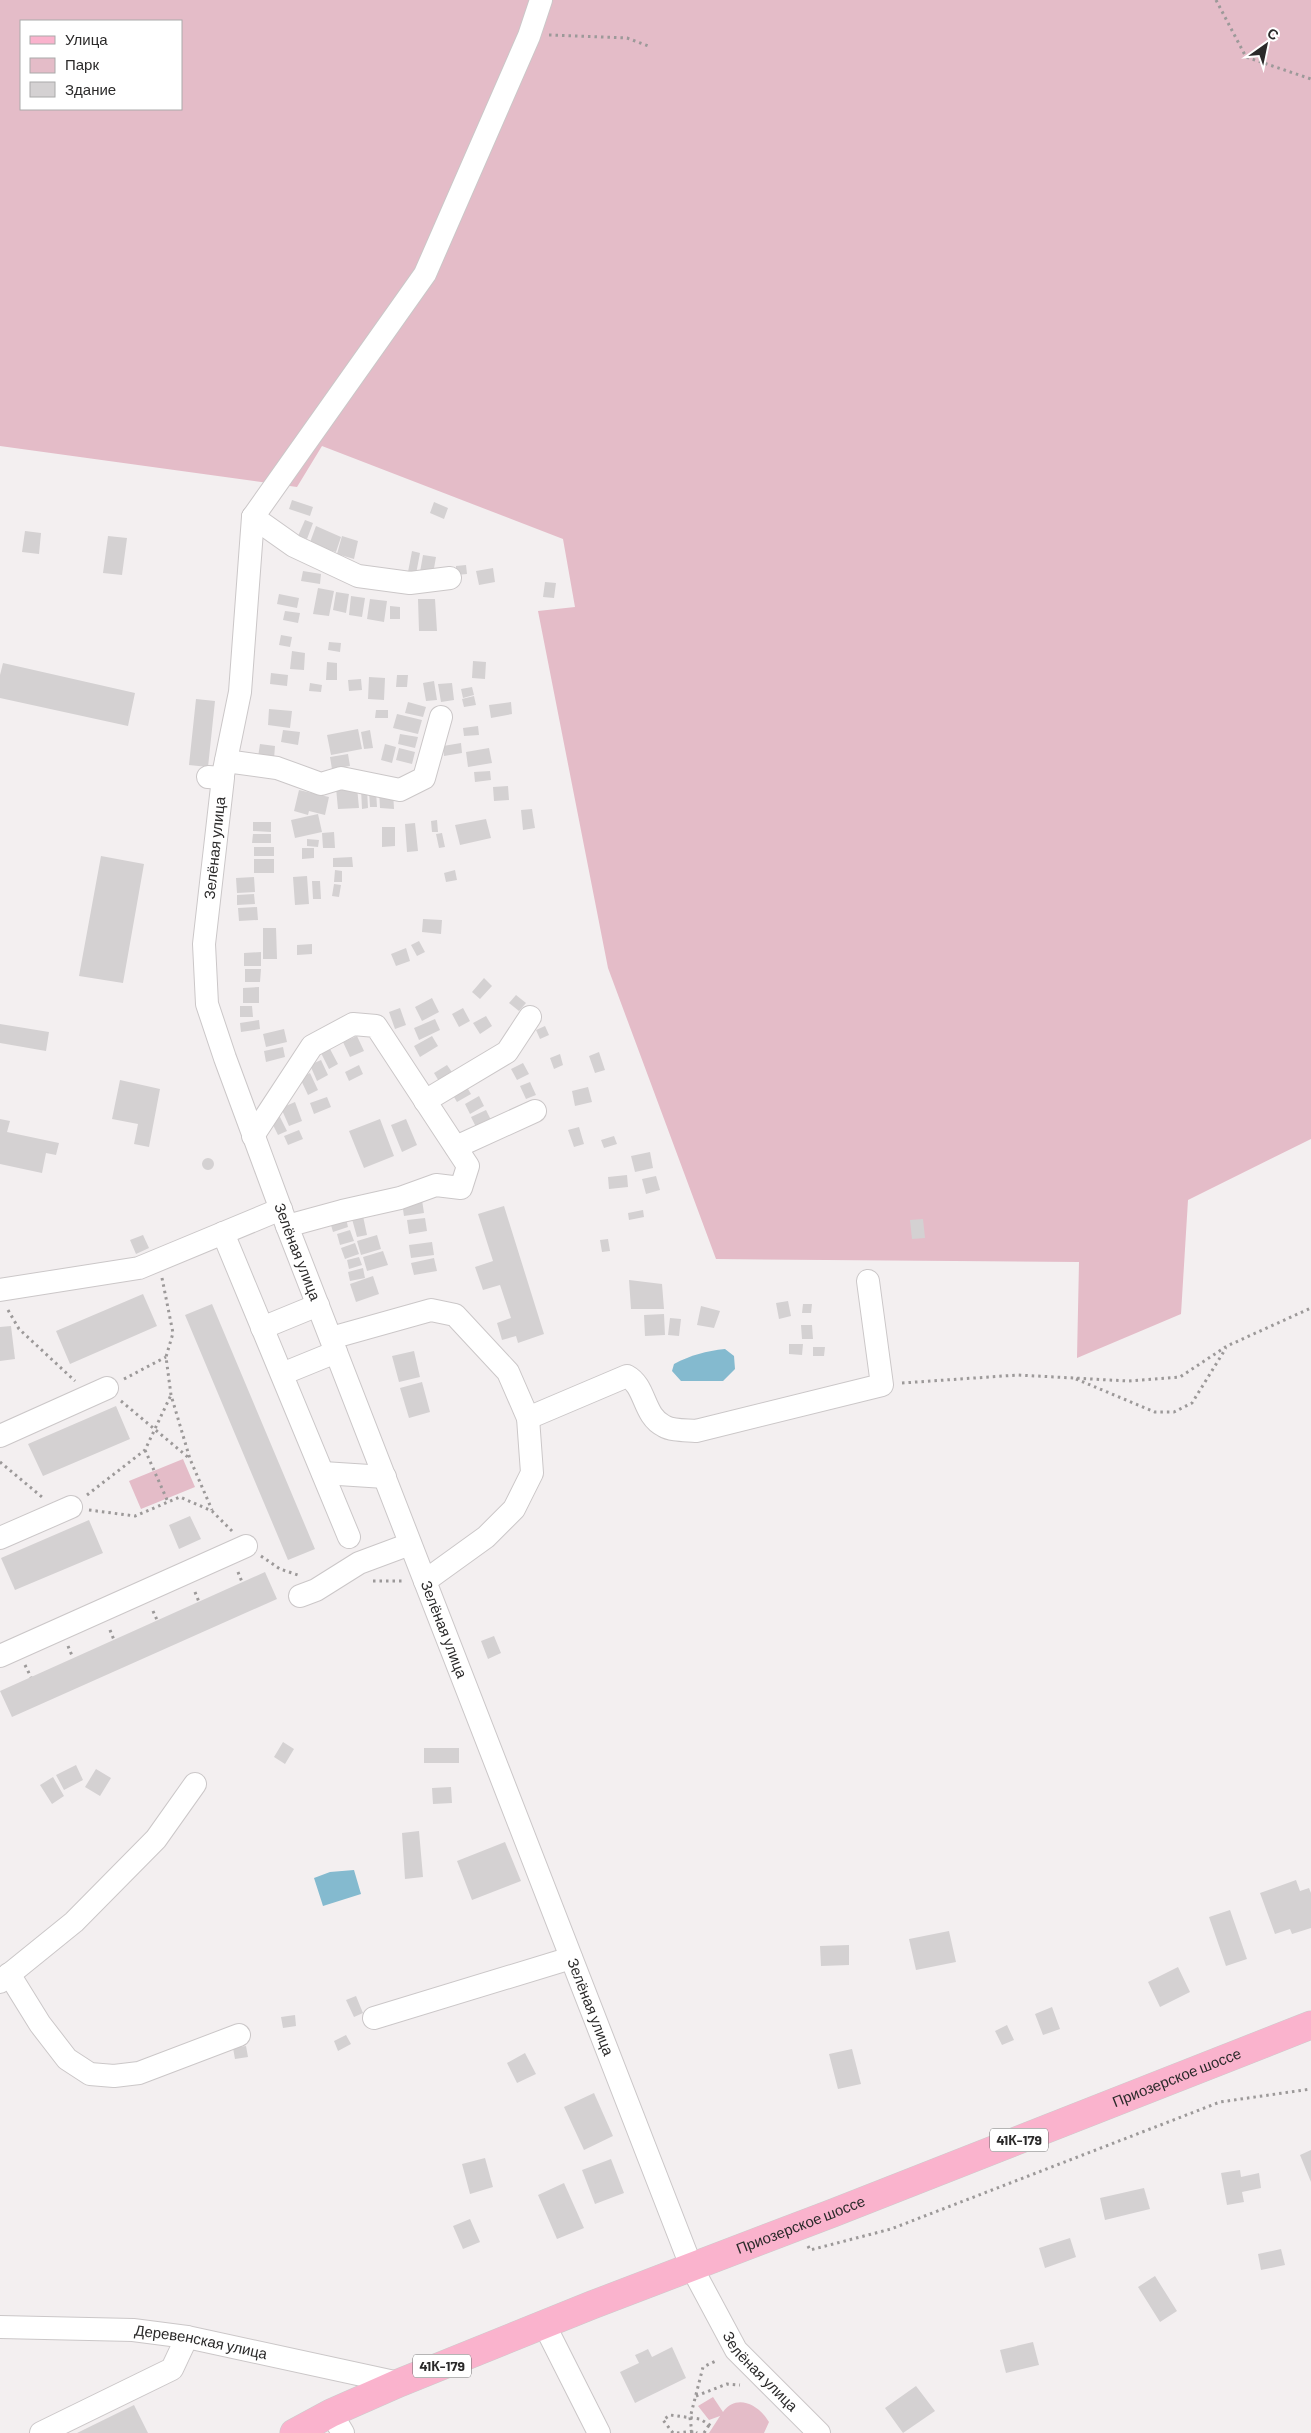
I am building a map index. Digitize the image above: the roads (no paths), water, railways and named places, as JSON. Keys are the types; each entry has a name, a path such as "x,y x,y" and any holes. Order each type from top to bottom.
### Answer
{"main road":[{"name":"Приозерское шоссе","path":"294,2433 337,2423 398,2383 544,2324 1311,2026"}],"street":[{"path":"450,578 410,583 358,576 294,546 253,517 425,274 529,36 541,0"},
{"name":"Зелёная улица","path":"253,517 240,692 219,772 204,944 207,1004 284,1218 691,2266 736,2350 819,2433"},
{"path":"219,772 277,768 321,784 341,778 400,790 424,778 441,718"},
{"path":"425,1101 508,1052 530,1017"},
{"path":"2,1297 138,1268 223,1233 284,1218 342,1211 400,1198 436,1185 461,1188 468,1166 376,1026 353,1024 312,1046 253,1136"},
{"path":"456,1147 535,1111"},
{"path":"223,1233 349,1537"},
{"path":"528,1418 627,1376 635,1380 652,1416 664,1427 696,1431 882,1385 868,1281"},
{"path":"262,1328 318,1305"},
{"path":"282,1374 333,1345 431,1310 455,1315 508,1372 528,1418 532,1473 514,1509 486,1537 424,1581"},
{"path":"0,1436 99,1392"},
{"path":"322,1473 385,1477"},
{"path":"0,1538 65,1510"},
{"path":"300,1596 316,1590 360,1563 410,1544"},
{"path":"0,1656 246,1546"},
{"path":"195,1784 156,1839 74,1922 4,1978 67,2059 90,2074 114,2076 140,2073 239,2035"},
{"path":"374,2018 571,1958"},
{"path":"544,2324 599,2433"},
{"name":"Деревенская улица","path":"0,2327 134,2330 187,2337 398,2383"},
{"path":"41,2433 172,2369 187,2337"}],"water":[{"path":"725,1349 734,1356 735,1369 723,1381 681,1381 672,1371 674,1364 686,1358 705,1352"},
{"path":"354,1870 361,1894 323,1906 314,1878 330,1872"}]}
